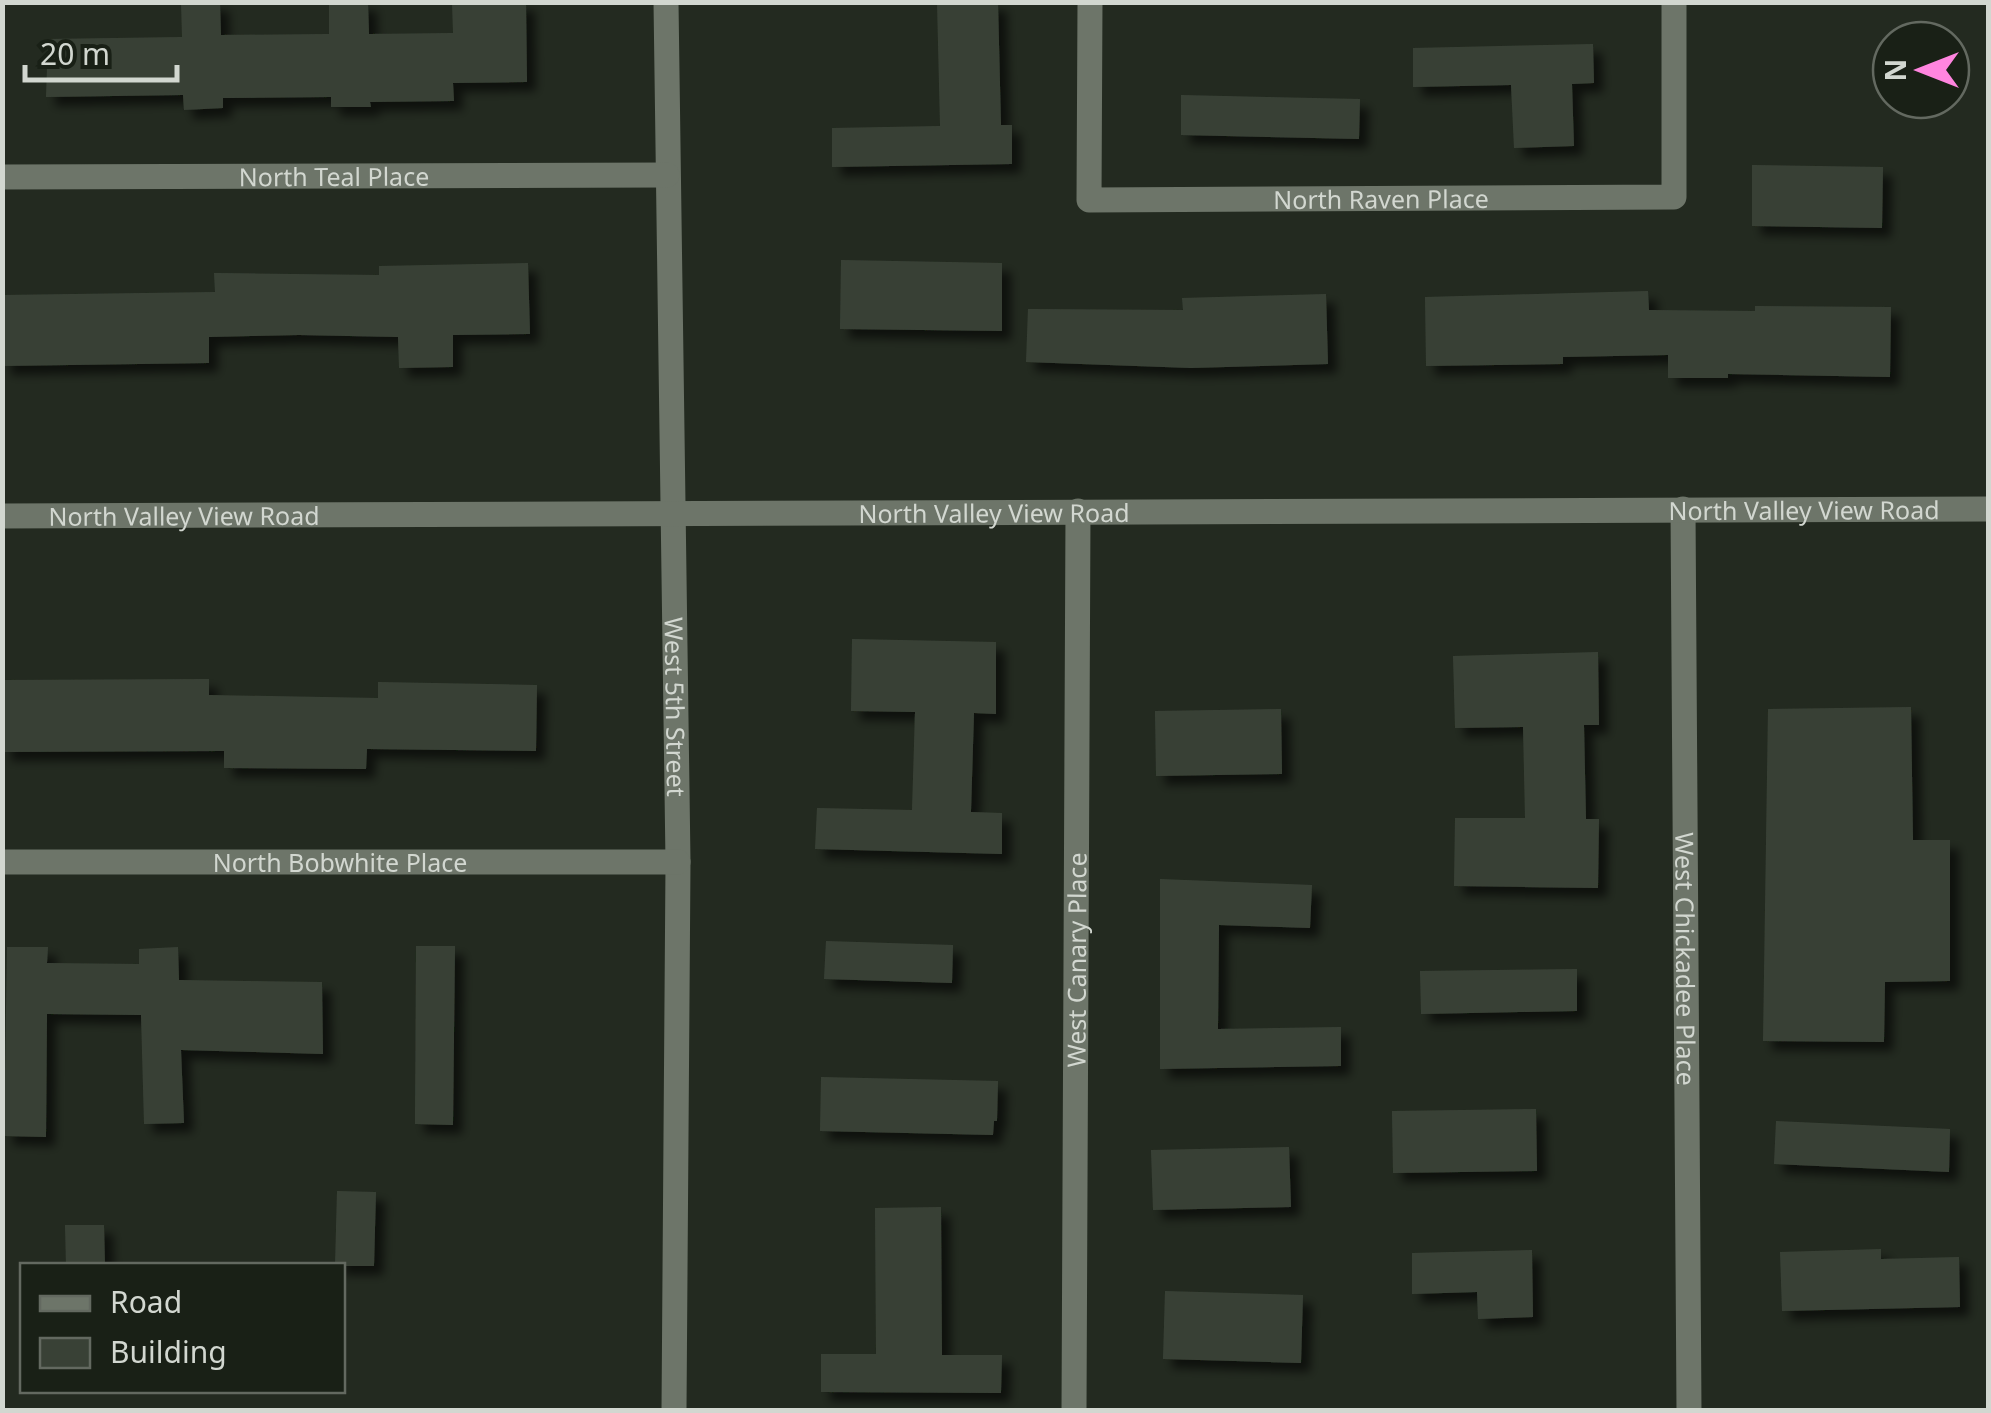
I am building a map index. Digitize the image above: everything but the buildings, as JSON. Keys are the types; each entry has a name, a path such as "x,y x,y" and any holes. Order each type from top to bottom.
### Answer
{"street":[{"name":"West 5th Street","path":"666,2 678,862 674,1410"},
{"name":"North Raven Place","path":"1090,2 1090,200 1674,197 1674,2"},
{"name":"North Teal Place","path":"2,177 666,175"},
{"name":"North Valley View Road","path":"2,516 1988,508"},
{"name":"West Chickadee Place","path":"1683,510 1689,1410"},
{"name":"West Canary Place","path":"1074,1410 1078,511"},
{"name":"North Bobwhite Place","path":"2,862 678,862"}]}
